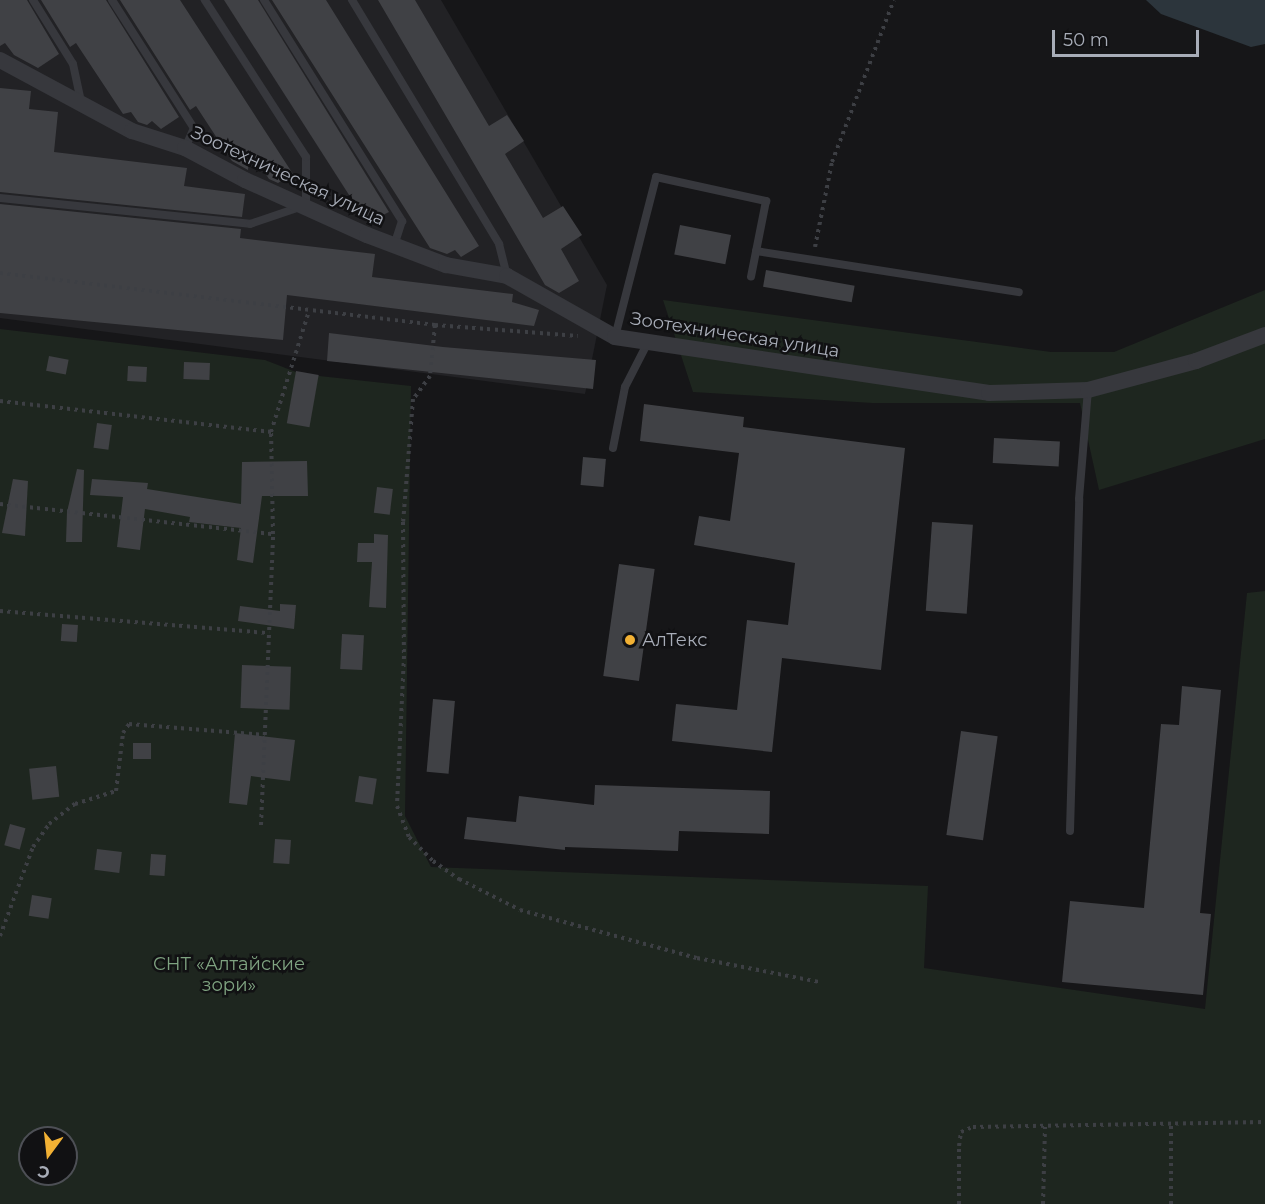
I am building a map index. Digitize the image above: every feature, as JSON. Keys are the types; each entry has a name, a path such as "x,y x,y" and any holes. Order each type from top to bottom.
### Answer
{"street":[{"name":"Зоотехническая улица","path":"0,60 132,131 185,148 245,180 394,245 446,265 507,276 615,337 989,393 1088,390 1196,361 1265,335"}],"lane":[{"path":"33,0 73,64 81,102"},
{"path":"112,0 194,128 185,148"},
{"path":"0,198 250,224 306,205 306,157 205,0"},
{"path":"264,0 402,221 394,245"},
{"path":"352,0 499,244 507,276"},
{"path":"615,337 656,177 766,201 751,277"},
{"path":"756,251 1019,292"},
{"path":"613,448 625,387 648,342"},
{"path":"1070,831 1079,500 1088,390"}],"path":[{"path":"812,259 832,162 894,0"},
{"path":"0,273 435,325 583,336"},
{"path":"261,825 273,534 271,432 309,311"},
{"path":"435,325 430,376 413,399 403,522 404,656 397,806 409,837 433,861 459,879 520,910 697,958 819,982"},
{"path":"0,401 271,432"},
{"path":"0,504 273,534"},
{"path":"0,611 269,633"},
{"path":"0,936 33,847 49,824 75,804 116,791 123,733 129,724 265,735"},
{"path":"959,1204 961,1132 973,1127 1171,1126 1265,1122"},
{"path":"1171,1126 1171,1204"},
{"path":"1043,1204 1045,1127"}],"shaded area":[{"path":"0,0 441,0 607,285 585,394 0,318"},
{"path":"1146,0 1265,0 1265,44 1251,47 1161,14"}],"green space":[{"path":"1265,290 1265,439 1099,490 1080,403 873,403 693,392 663,300 1051,352 1114,352"},
{"name":"СНТ «Алтайские зори»","path":"0,329 265,360 301,374 411,386 405,816 431,867 928,886 924,968 1205,1009 1247,593 1265,591 1265,1204 0,1204"}],"building":[{"path":"0,0 27,0 59,54 38,68 14,55 5,43 0,46"},
{"path":"41,0 106,0 179,117 161,129 152,121 147,125 138,122 131,112 123,114 76,43 70,47"},
{"path":"120,0 180,0 293,174 278,183 269,179 250,150 248,170 232,161 196,106 190,110"},
{"path":"224,0 258,0 389,212 367,223"},
{"path":"272,0 326,0 479,246 461,257 455,250 447,254 430,248"},
{"path":"378,0 415,0 489,126 507,115 524,141 505,154 543,218 563,206 582,235 561,249 579,281 559,293 545,285"},
{"path":"0,88 31,91 29,109 58,112 54,152 187,168 184,186 245,194 242,217 0,192"},
{"path":"0,204 241,229 240,238 375,254 372,277 513,294 512,302 539,310 534,326 287,295 283,340 0,313"},
{"path":"680,225 731,235 725,264 674,254"},
{"path":"766,270 855,286 852,302 763,287"},
{"path":"329,333 443,347 596,360 593,389 327,361"},
{"path":"49,356 69,360 66,375 46,371"},
{"path":"184,362 210,363 209,380 183,379"},
{"path":"128,366 147,367 146,382 127,381"},
{"path":"296,371 319,375 309,427 287,423"},
{"path":"644,404 744,417 743,427 905,448 881,670 782,658 772,752 672,741 676,704 737,710 747,620 788,625 795,563 694,545 699,516 730,521 739,453 640,441"},
{"path":"97,423 112,425 108,450 94,448"},
{"path":"994,438 1060,441 1059,466 993,463"},
{"path":"583,457 606,459 603,487 581,485"},
{"path":"307,461 308,496 262,496 253,563 237,560 241,528 189,522 190,517 145,509 140,550 117,547 123,497 90,495 92,479 148,483 147,489 241,504 242,462"},
{"path":"77,469 84,470 82,542 66,542 67,512"},
{"path":"13,479 28,481 25,536 2,533"},
{"path":"377,487 393,489 390,515 374,513"},
{"path":"932,522 973,525 967,614 926,611"},
{"path":"374,534 388,535 386,608 369,607 372,562 357,562 358,543 374,543"},
{"path":"619,564 655,569 639,681 603,676"},
{"path":"280,604 296,605 294,629 238,621 240,606 280,611"},
{"path":"62,624 78,625 77,642 61,641"},
{"path":"342,634 364,635 362,670 340,669"},
{"path":"242,665 291,667 289,710 240,708"},
{"path":"1182,686 1221,690 1200,913 1211,914 1203,995 1062,982 1070,901 1144,908 1161,724 1179,725"},
{"path":"433,699 455,701 449,774 427,772"},
{"path":"961,731 998,736 983,840 946,835"},
{"path":"235,733 295,740 290,781 251,776 247,805 229,803"},
{"path":"133,743 151,743 151,759 133,759"},
{"path":"56,766 59,797 32,800 29,769"},
{"path":"359,776 377,779 373,804 355,802"},
{"path":"595,785 770,791 769,834 679,831 678,851 565,847 565,850 464,839 467,817 516,822 519,796 594,805"},
{"path":"10,824 25,828 20,849 4,845"},
{"path":"275,839 291,840 289,864 273,863"},
{"path":"97,849 122,852 119,873 94,870"},
{"path":"151,854 166,855 164,876 150,875"},
{"path":"32,895 52,898 48,919 29,916"}],"place":[{"name":"АлТекс","path":"630,640"}]}
